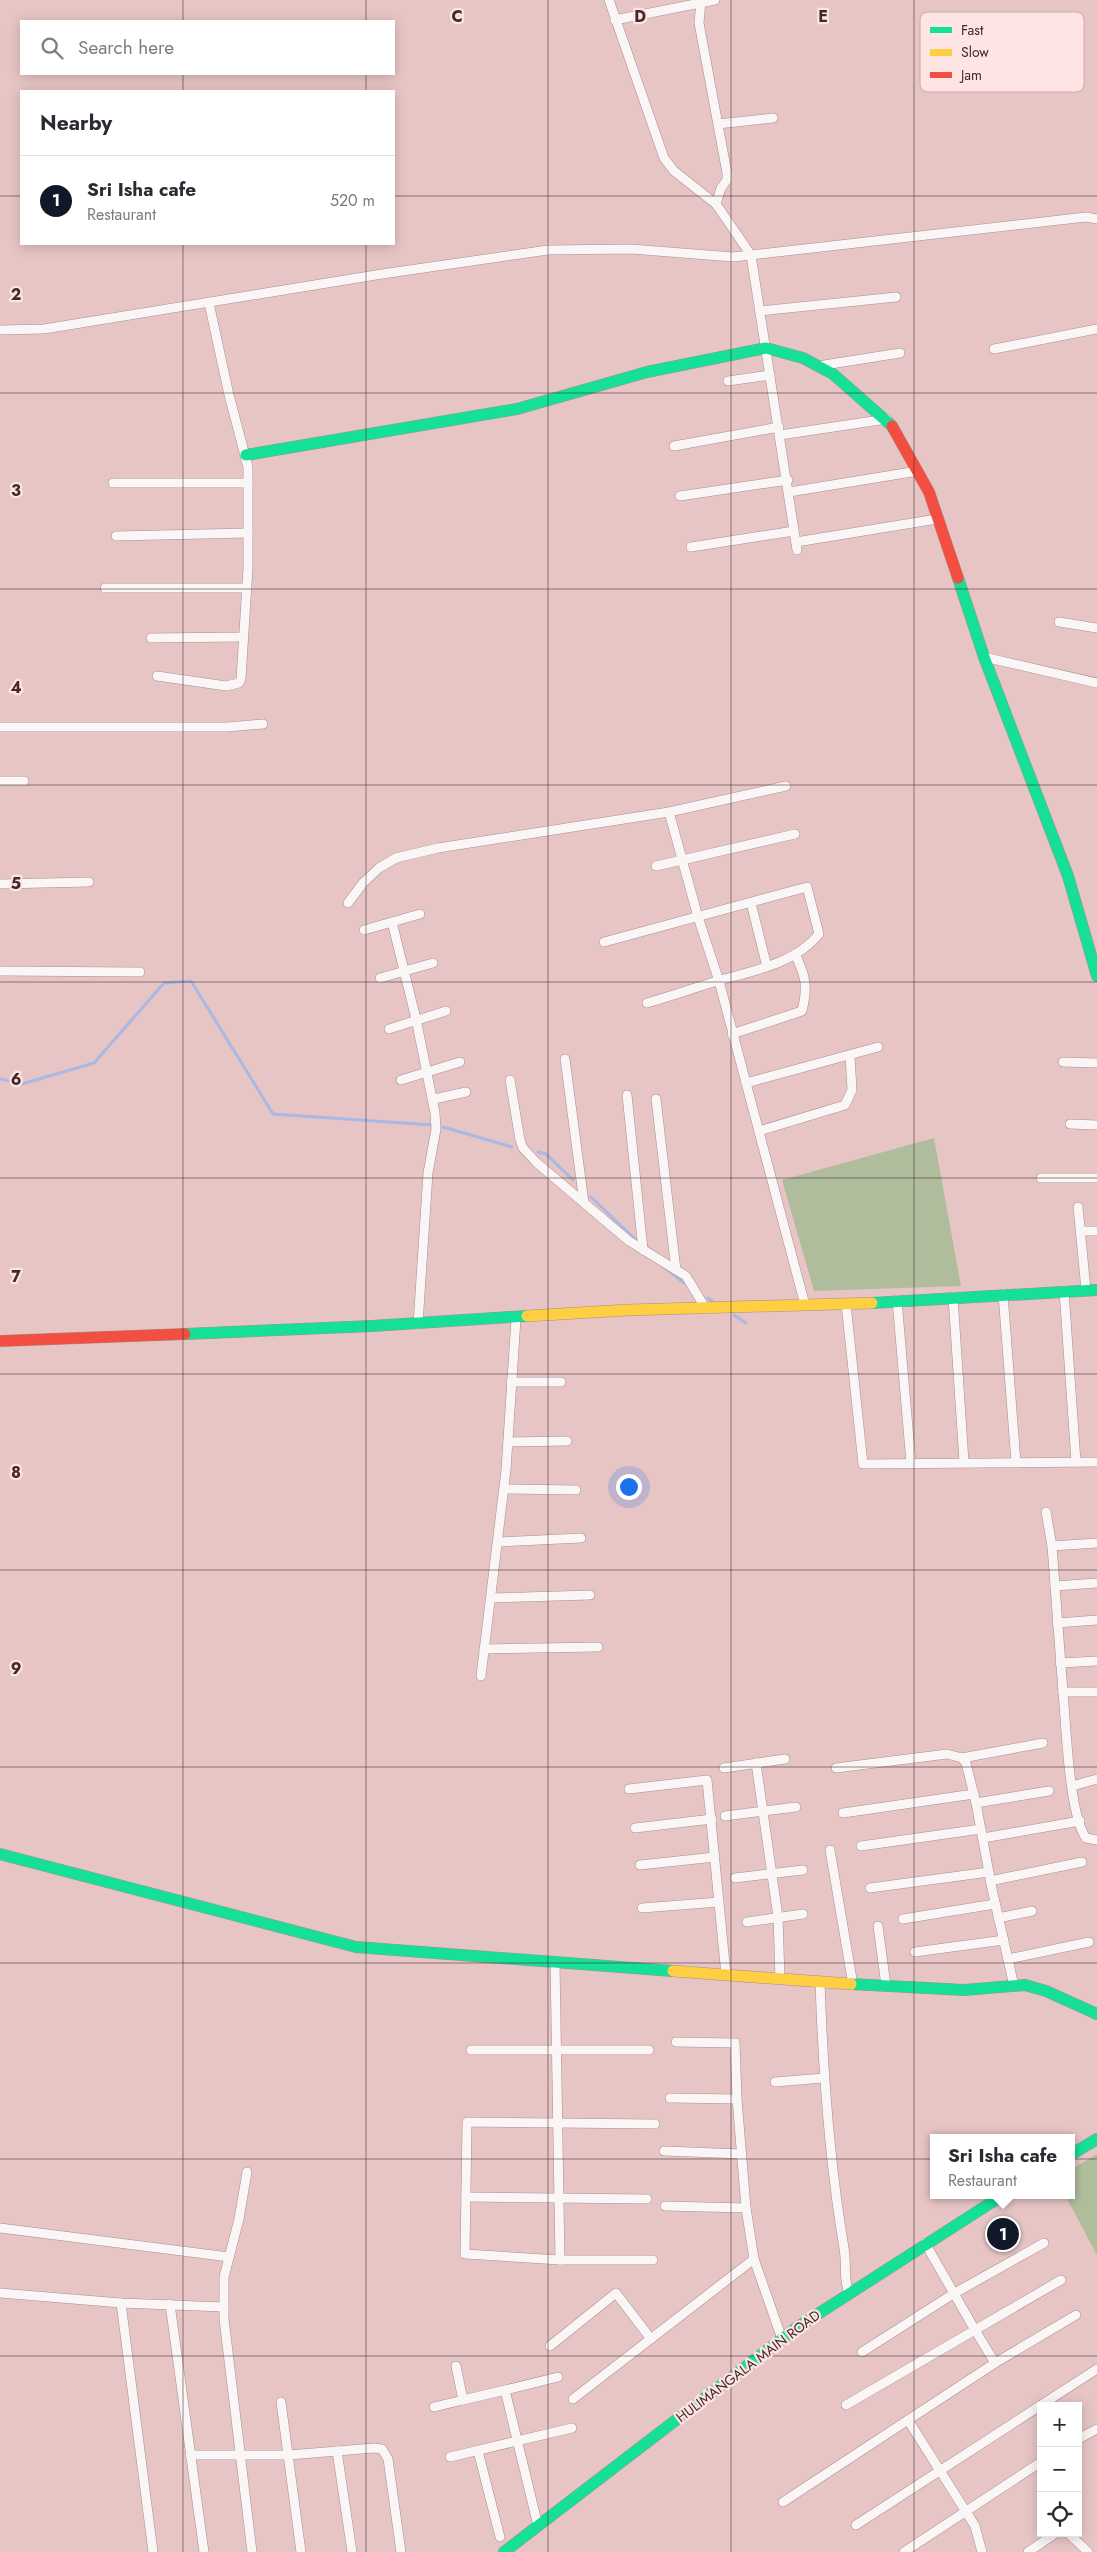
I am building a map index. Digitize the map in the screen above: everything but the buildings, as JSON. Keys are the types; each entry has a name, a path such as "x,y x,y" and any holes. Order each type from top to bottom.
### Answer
{"street":[{"path":"609,0 664,158 674,172 716,204 751,255 797,546 938,519"},
{"path":"615,20 701,1 715,0"},
{"path":"701,1 699,22 727,180 721,188 716,204"},
{"path":"718,124 773,118"},
{"path":"0,330 44,329 548,250 631,249 733,257 1086,217 1097,219"},
{"path":"760,311 896,297"},
{"path":"157,676 226,686 239,683 242,670 247,588 248,483 246,455 229,395 209,303"},
{"path":"994,349 1097,329"},
{"path":"246,455 518,409 647,372 766,348 803,358 818,366 848,385 887,419 899,435 928,492 984,657 1068,876 1097,976"},
{"path":"818,366 900,353"},
{"path":"728,381 770,375"},
{"path":"674,446 780,431 887,419"},
{"path":"788,492 918,471"},
{"path":"680,496 788,480"},
{"path":"114,483 248,483"},
{"path":"691,547 794,531"},
{"path":"116,536 248,534"},
{"path":"105,588 247,588"},
{"path":"1059,622 1097,628"},
{"path":"150,638 243,638"},
{"path":"984,657 1097,683"},
{"path":"0,727 218,727 263,724"},
{"path":"0,781 24,781"},
{"path":"348,903 363,883 379,868 396,858 438,848 669,812 786,786"},
{"path":"669,812 681,860 719,981 805,1305"},
{"path":"656,866 795,834"},
{"path":"0,884 89,882"},
{"path":"604,942 807,887 820,934 808,947 767,967 648,1003"},
{"path":"751,903 767,967"},
{"path":"364,930 420,914"},
{"path":"392,922 428,1070 434,1100 436,1129 428,1173 418,1324"},
{"path":"732,1034 802,1011 807,989 804,974 795,954"},
{"path":"380,978 433,963"},
{"path":"0,971 140,972"},
{"path":"389,1029 446,1011"},
{"path":"746,1083 878,1048"},
{"path":"759,1131 845,1105 852,1090 850,1056"},
{"path":"565,1059 584,1203"},
{"path":"401,1080 428,1070 460,1062"},
{"path":"1063,1062 1097,1063"},
{"path":"510,1080 523,1148 537,1163 629,1241 686,1276 692,1282 706,1309"},
{"path":"434,1100 466,1092"},
{"path":"627,1095 644,1250"},
{"path":"656,1099 674,1269"},
{"path":"1070,1124 1097,1125"},
{"path":"1041,1178 1097,1178"},
{"path":"0,1341 418,1324 516,1319 628,1310 846,1304 1092,1290 1078,1207"},
{"path":"1081,1231 1097,1231"},
{"path":"1064,1291 1076,1462"},
{"path":"1003,1294 1016,1463"},
{"path":"953,1297 964,1462"},
{"path":"897,1300 911,1463"},
{"path":"846,1304 863,1464 1097,1462"},
{"path":"481,1676 504,1489 516,1319"},
{"path":"512,1382 561,1382"},
{"path":"508,1442 566,1441"},
{"path":"504,1489 576,1490"},
{"path":"1046,1512 1052,1546 1060,1663 1072,1786 1086,1838 1097,1840"},
{"path":"498,1542 581,1538"},
{"path":"1052,1546 1097,1543"},
{"path":"1054,1586 1097,1583"},
{"path":"491,1598 590,1594"},
{"path":"1057,1623 1097,1620"},
{"path":"484,1649 598,1647"},
{"path":"1060,1663 1097,1661"},
{"path":"1063,1692 1097,1692"},
{"path":"836,1768 947,1754 962,1758 1043,1743"},
{"path":"962,1758 966,1763 975,1798 995,1904 1014,1986"},
{"path":"724,1768 785,1759"},
{"path":"756,1763 778,1917 780,1979"},
{"path":"1072,1786 1097,1779"},
{"path":"629,1789 707,1780 726,1975"},
{"path":"844,1813 1049,1791"},
{"path":"725,1816 796,1807"},
{"path":"635,1828 712,1819"},
{"path":"862,1846 982,1834 1080,1821"},
{"path":"830,1850 853,1985"},
{"path":"0,1854 356,1947 853,1985 964,1990 1025,1985 1046,1991 1097,2014"},
{"path":"640,1865 715,1857"},
{"path":"870,1888 990,1877 1082,1862"},
{"path":"735,1878 803,1870"},
{"path":"642,1908 719,1902"},
{"path":"902,1919 995,1904"},
{"path":"998,1918 1032,1911"},
{"path":"747,1922 803,1914"},
{"path":"878,1926 886,1986"},
{"path":"915,1952 1004,1940"},
{"path":"1008,1959 1089,1942"},
{"path":"555,1962 560,2260"},
{"path":"820,1982 824,2078 832,2175 847,2268 845,2283 849,2293"},
{"path":"676,2042 735,2043 737,2099 746,2208 754,2260 782,2339"},
{"path":"472,2050 649,2050"},
{"path":"775,2082 824,2078"},
{"path":"670,2098 737,2099"},
{"path":"653,2260 560,2260 465,2254 466,2122 655,2124"},
{"path":"1075,2152 1097,2139"},
{"path":"664,2151 742,2154"},
{"path":"247,2172 224,2276 224,2307 252,2552"},
{"path":"466,2197 647,2199"},
{"name":"HULIMANGALA MAIN ROAD","path":"504,2552 782,2339 925,2243 996,2199"},
{"path":"665,2206 746,2208"},
{"path":"0,2228 229,2257"},
{"path":"925,2243 953,2294 995,2363"},
{"path":"862,2352 953,2294 1044,2243"},
{"path":"573,2399 754,2260"},
{"path":"846,2405 1061,2280"},
{"path":"0,2293 121,2303 224,2307"},
{"path":"550,2346 616,2293 651,2339"},
{"path":"121,2303 153,2552"},
{"path":"170,2304 204,2552"},
{"path":"783,2502 995,2363 1076,2315"},
{"path":"456,2366 463,2400"},
{"path":"856,2524 1097,2369"},
{"path":"434,2407 558,2377"},
{"path":"505,2390 538,2526"},
{"path":"281,2402 301,2552"},
{"path":"908,2420 966,2510 979,2535 982,2552"},
{"path":"450,2458 572,2428"},
{"path":"1082,2437 1097,2430"},
{"path":"190,2455 289,2455 374,2448 382,2450 386,2454 401,2552"},
{"path":"338,2451 352,2552"},
{"path":"478,2451 500,2538"},
{"path":"904,2552 1037,2465"},
{"path":"1028,2552 1050,2537"},
{"path":"1072,2537 1088,2552"}],"green space":[{"path":"934,1138 961,1286 814,1291 782,1180"},
{"path":"1097,2154 1097,2255 1067,2199 1075,2199 1075,2167"}],"waterway":[{"path":"0,1079 22,1084 94,1063 164,983 191,981 273,1114 432,1125"},
{"path":"443,1127 512,1147"},
{"path":"538,1152 546,1154 573,1180"},
{"path":"591,1197 639,1243"},
{"path":"663,1266 684,1283"},
{"path":"708,1298 712,1301"},
{"path":"734,1315 746,1323"}],"traffic: fast":[{"path":"246,455 517,409 647,372 766,348 803,358 833,374 892,426"},
{"path":"958,578 984,657 1068,876 1097,976"},
{"path":"872,1303 1097,1290"},
{"path":"185,1334 372,1326 527,1316"},
{"path":"0,1854 356,1947 673,1971"},
{"path":"851,1984 964,1990 1025,1985 1046,1991 1097,2014"},
{"path":"1075,2152 1097,2139"},
{"path":"504,2552 796,2328 997,2199"}],"traffic: slow":[{"path":"527,1316 628,1310 872,1303"},
{"path":"673,1971 851,1984"}],"traffic: jam":[{"path":"892,426 929,492 958,578"},
{"path":"0,1341 185,1334"}],"place":[{"name":"Sri Isha cafe","path":"1003,2234"}]}
